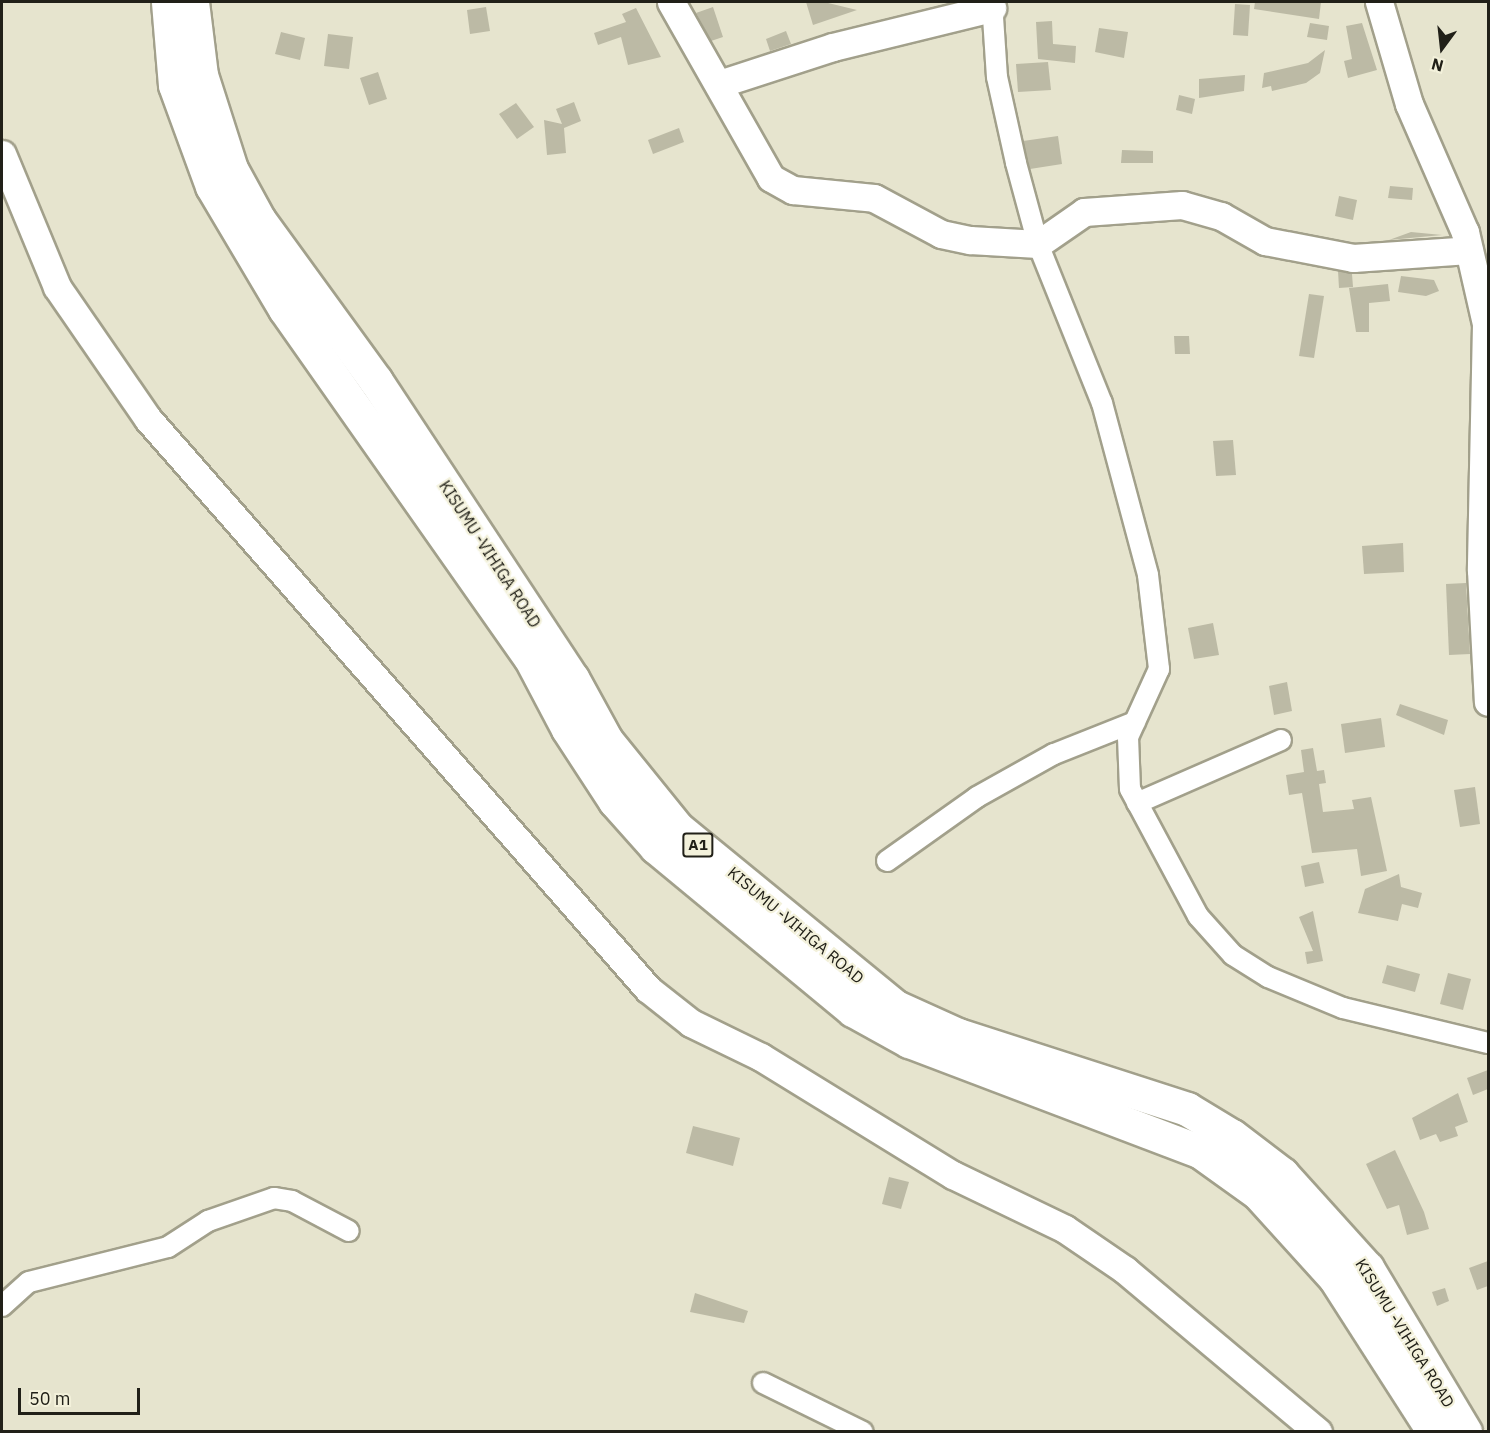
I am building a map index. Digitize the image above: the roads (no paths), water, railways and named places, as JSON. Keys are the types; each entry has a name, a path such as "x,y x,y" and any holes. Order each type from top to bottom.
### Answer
{"highway":[{"name":"KISUMU -VIHIGA ROAD","path":"168,2 175,85 212,186 285,309 530,657 568,729 615,801 656,847 853,1010 909,1041 1201,1152 1258,1193 1335,1278 1393,1360 1434,1431"},
{"name":"KISUMU -VIHIGA ROAD","path":"192,2 201,75 231,170 259,220 376,381 572,678 606,740 677,828 896,1007 958,1035 1187,1109 1232,1136 1282,1174 1367,1268 1465,1431"}],"street":[{"path":"671,2 771,178 783,187 874,198 941,234 1038,244 1084,212 1182,205 1221,216 1265,241 1353,258 1469,250"},
{"path":"1379,2 1409,104 1469,250 1487,324 1481,570 1488,702"},
{"path":"719,84 833,46 992,5 997,77 1038,244 1102,403 1148,575 1159,669 1135,722 1126,771 1137,803 1198,916 1233,955 1268,977 1343,1008 1488,1043"},
{"path":"2,154 57,287 148,419 648,989 691,1023 761,1057 952,1175 1065,1229 1125,1270 1318,1431"},
{"path":"887,861 976,797 1054,754 1135,722"},
{"path":"1137,803 1281,740"},
{"path":"2,1306 29,1282 168,1247 208,1221 274,1198 292,1201 349,1231"},
{"path":"763,1383 862,1431"}]}
